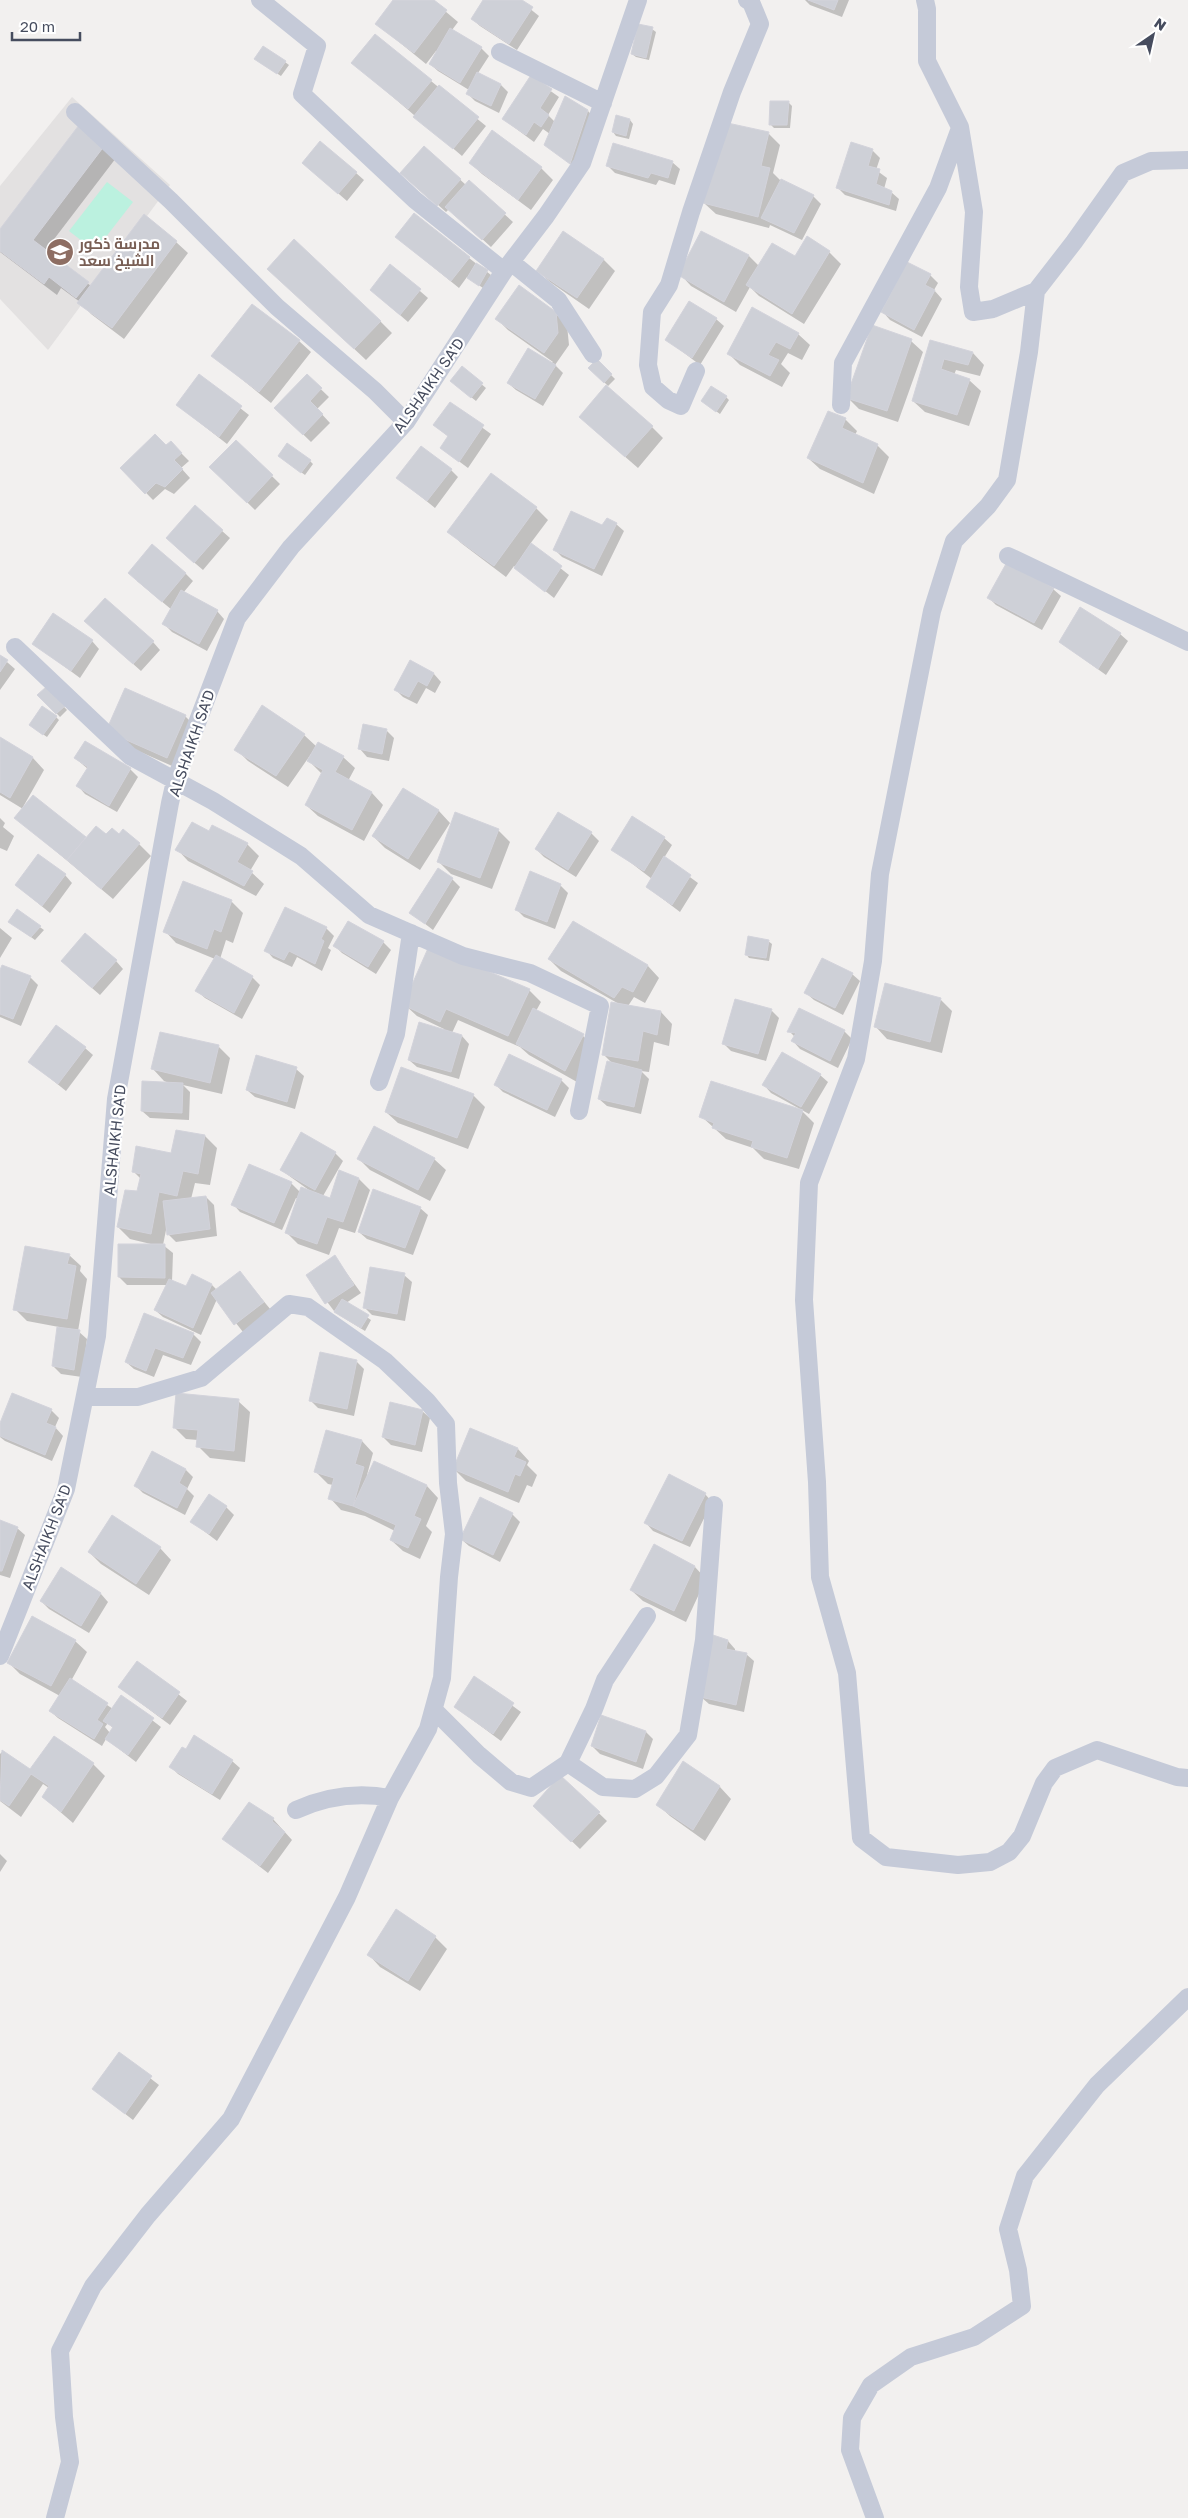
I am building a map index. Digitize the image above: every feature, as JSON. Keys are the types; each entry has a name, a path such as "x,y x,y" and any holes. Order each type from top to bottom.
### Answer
{"street":[{"path":"260,0 317,46 302,94 415,200 508,267 558,300 593,354"},
{"name":"ALSHAIKH SA'D","path":"0,1656 66,1489 97,1336 116,1099 175,781 237,618 291,547 406,422 508,267 582,163 638,0"},
{"path":"696,371 681,406 668,400 653,388 648,365 652,312 669,285 691,212 732,92 760,24 751,2 747,0"},
{"path":"925,0 927,9 927,61 960,127 974,212 969,287 973,312 993,309 1036,291"},
{"path":"500,52 603,103"},
{"path":"75,112 171,202 277,307 375,391 406,422"},
{"path":"841,406 843,363 938,188 960,127"},
{"path":"1188,160 1151,161 1123,173 1036,291 1029,352 1007,480 988,506 954,542 932,611 880,874 872,961 856,1059 809,1183 804,1300 817,1482 820,1577 847,1673 862,1838 886,1857 958,1864 990,1862 1009,1852 1022,1836 1044,1783 1055,1768 1096,1750 1178,1777 1188,1778"},
{"path":"1008,556 1188,642"},
{"path":"15,647 130,756 213,801 301,856 369,915 463,956 530,973 600,1006 579,1111"},
{"path":"379,1082 396,1034 411,933"},
{"path":"55,2518 70,2462 64,2418 60,2351 93,2286 148,2215 232,2119 347,1897 390,1798 428,1729 434,1710 442,1678 454,1534 448,1483 446,1424 427,1401 386,1361 308,1307 289,1304 201,1378 138,1397 85,1396"},
{"path":"568,1763 602,1787 635,1788 656,1776 688,1735 704,1640 714,1505"},
{"path":"434,1710 478,1755 512,1782 531,1788 568,1763 594,1709 605,1680 647,1616"},
{"path":"296,1810 317,1800 370,1794 390,1798"},
{"path":"875,2518 850,2450 852,2418 871,2385 912,2357 974,2337 1022,2306 1018,2270 1008,2229 1025,2176 1097,2085 1188,1997"}],"shaded area":[{"name":"مدرسة ذكور الشيخ سعد","path":"72,97 170,185 48,350 0,299 0,186"}],"green space":[{"path":"107,182 133,202 95,251 69,231"}],"building":[{"path":"393,0 434,0 447,10 414,53 375,24"},
{"path":"483,0 522,0 533,7 509,44 471,19"},
{"path":"808,0 838,0 834,10"},
{"path":"638,24 653,27 646,58 631,54"},
{"path":"450,28 482,47 460,83 429,64"},
{"path":"375,34 432,80 408,109 351,63"},
{"path":"263,46 286,61 277,74 254,59"},
{"path":"477,72 501,84 491,106 466,94"},
{"path":"531,75 552,89 540,108 549,115 541,127 534,122 526,135 502,119"},
{"path":"439,85 479,117 453,149 413,117"},
{"path":"565,96 588,110 570,164 544,145"},
{"path":"770,101 789,101 787,125 769,125"},
{"path":"616,115 630,119 626,136 612,132"},
{"path":"723,122 769,132 761,166 770,168 758,217 703,203"},
{"path":"79,125 105,145 33,240 89,282 76,298 49,277 44,284 0,251 0,229"},
{"path":"492,130 542,167 518,200 469,163"},
{"path":"320,141 357,172 338,194 302,163"},
{"path":"851,142 873,149 868,166 880,169 876,184 892,191 889,205 836,188"},
{"path":"613,143 673,161 668,178 651,173 648,178 606,166"},
{"path":"424,146 461,179 437,206 400,173"},
{"path":"781,179 814,195 794,233 761,218"},
{"path":"469,180 506,213 482,240 445,207"},
{"path":"414,213 470,257 451,281 395,237"},
{"path":"144,214 177,241 112,328 77,303"},
{"path":"563,231 604,259 577,298 536,271"},
{"path":"701,231 749,255 724,302 678,275"},
{"path":"807,236 830,251 792,314 746,285 772,243 795,256"},
{"path":"294,239 381,321 354,349 267,269"},
{"path":"907,262 931,274 925,285 935,290 914,330 881,312"},
{"path":"476,263 488,270 479,286 467,278"},
{"path":"390,264 421,289 400,315 370,290"},
{"path":"519,285 556,312 558,333 544,353 495,319"},
{"path":"689,301 717,318 692,358 665,340"},
{"path":"252,304 300,340 259,392 211,356"},
{"path":"752,307 799,333 790,349 776,342 768,355 779,360 770,376 727,354"},
{"path":"872,325 912,339 887,411 846,398"},
{"path":"930,340 973,352 968,365 944,359 941,369 970,379 957,415 912,401"},
{"path":"528,348 556,365 535,399 507,383"},
{"path":"597,359 612,374 604,383 588,368"},
{"path":"462,366 483,383 471,398 450,381"},
{"path":"199,374 242,406 219,437 176,405"},
{"path":"307,374 322,388 310,401 323,414 303,435 274,408"},
{"path":"606,385 653,426 625,457 579,417"},
{"path":"711,386 727,396 716,412 701,401"},
{"path":"450,402 484,425 459,462 440,448 448,436 433,425"},
{"path":"828,411 846,418 842,428 878,444 863,483 807,458"},
{"path":"155,434 166,445 171,441 182,453 174,460 183,469 165,487 156,483 145,494 120,468"},
{"path":"236,440 273,475 247,503 209,467"},
{"path":"287,443 311,460 301,473 278,456"},
{"path":"421,446 452,469 427,501 396,478"},
{"path":"491,473 537,507 494,566 447,532"},
{"path":"195,505 223,530 194,563 166,538"},
{"path":"571,511 602,525 607,518 617,523 594,569 553,550"},
{"path":"531,543 562,566 545,592 514,568"},
{"path":"152,544 186,573 162,602 128,573"},
{"path":"1007,562 1054,588 1034,623 987,598"},
{"path":"181,590 218,610 199,644 162,624"},
{"path":"105,598 154,641 133,664 84,621"},
{"path":"1080,607 1121,633 1098,669 1059,642"},
{"path":"53,613 93,640 71,671 32,644"},
{"path":"0,655 8,660 0,672"},
{"path":"410,660 434,673 427,686 418,681 409,697 394,690"},
{"path":"46,687 65,706 56,714 37,695"},
{"path":"125,688 186,715 167,758 106,731"},
{"path":"262,705 305,734 276,776 234,750"},
{"path":"42,706 57,716 43,735 29,725"},
{"path":"363,724 387,729 382,754 358,749"},
{"path":"0,737 33,757 10,798 0,792"},
{"path":"85,741 131,768 109,806 76,786 88,767 74,758"},
{"path":"318,742 344,756 335,772 372,792 352,830 305,805 323,770 307,761"},
{"path":"403,788 439,810 408,859 372,836"},
{"path":"33,795 86,837 67,860 14,818"},
{"path":"455,812 499,829 480,878 437,862"},
{"path":"558,812 592,832 568,870 535,849"},
{"path":"632,816 665,837 644,871 611,850"},
{"path":"192,822 209,831 212,825 248,843 237,862 253,871 244,886 175,850"},
{"path":"96,826 106,834 112,828 119,834 123,829 140,843 101,889 67,860"},
{"path":"38,854 66,874 42,906 15,885"},
{"path":"664,856 691,875 672,905 646,887"},
{"path":"438,868 453,878 425,924 409,913"},
{"path":"530,871 561,884 547,922 515,910"},
{"path":"183,881 232,900 221,932 214,929 207,949 163,932"},
{"path":"285,907 327,927 321,939 324,941 315,964 289,951 284,960 264,951"},
{"path":"17,909 41,926 31,937 8,922"},
{"path":"348,921 384,941 368,967 333,946"},
{"path":"573,921 648,965 633,992 622,987 614,998 548,959"},
{"path":"85,933 117,960 92,988 61,961"},
{"path":"748,936 769,940 766,958 745,955"},
{"path":"429,946 530,989 508,1036 446,1009 440,1022 403,1005"},
{"path":"216,955 253,976 234,1013 195,991"},
{"path":"822,958 853,973 835,1008 804,993"},
{"path":"2,965 31,976 13,1019 0,1014 0,970"},
{"path":"885,983 941,998 930,1042 874,1027"},
{"path":"735,999 772,1009 758,1054 722,1044"},
{"path":"611,1002 661,1011 657,1035 643,1031 638,1061 602,1055"},
{"path":"533,1008 584,1034 565,1071 516,1044"},
{"path":"799,1008 845,1030 830,1061 791,1041 796,1033 787,1032"},
{"path":"419,1022 462,1035 451,1072 408,1060"},
{"path":"56,1025 86,1047 58,1084 28,1062"},
{"path":"160,1032 219,1045 210,1083 151,1069"},
{"path":"782,1052 821,1074 801,1107 762,1085"},
{"path":"509,1054 562,1079 547,1110 494,1085"},
{"path":"256,1055 297,1067 287,1102 246,1090"},
{"path":"607,1061 642,1070 634,1107 598,1099"},
{"path":"401,1067 474,1094 457,1138 385,1112"},
{"path":"142,1081 183,1083 182,1113 141,1111"},
{"path":"711,1081 803,1110 787,1158 751,1147 753,1141 712,1128 714,1123 699,1117"},
{"path":"374,1126 435,1158 418,1190 357,1159"},
{"path":"176,1130 205,1135 198,1174 183,1171 177,1196 159,1192 151,1234 117,1227 125,1190 137,1191 141,1174 132,1172 136,1146 171,1153"},
{"path":"301,1132 336,1152 315,1190 280,1170"},
{"path":"249,1164 292,1182 274,1223 231,1205"},
{"path":"339,1170 359,1178 343,1222 327,1217 317,1244 285,1233 301,1187 330,1198"},
{"path":"373,1189 421,1207 405,1248 358,1232"},
{"path":"206,1196 210,1229 167,1235 163,1201"},
{"path":"118,1244 165,1244 165,1278 118,1277"},
{"path":"25,1246 70,1254 67,1264 76,1266 67,1319 13,1310"},
{"path":"335,1255 354,1285 325,1304 306,1275"},
{"path":"370,1267 405,1273 397,1314 363,1308"},
{"path":"240,1271 264,1302 234,1325 211,1293"},
{"path":"192,1274 212,1284 193,1328 154,1310 169,1279 186,1286"},
{"path":"342,1299 369,1315 361,1328 334,1312"},
{"path":"144,1313 194,1333 183,1358 155,1348 146,1371 125,1362"},
{"path":"57,1327 80,1330 74,1370 52,1366"},
{"path":"320,1352 357,1360 347,1409 309,1401"},
{"path":"12,1393 52,1409 46,1423 56,1427 45,1455 0,1436 0,1423"},
{"path":"176,1393 239,1399 234,1451 196,1447 198,1430 173,1428"},
{"path":"390,1402 423,1410 415,1445 382,1437"},
{"path":"470,1428 518,1448 514,1457 526,1462 520,1476 515,1474 508,1492 453,1469"},
{"path":"326,1430 362,1440 355,1464 364,1467 353,1506 328,1499 334,1478 314,1472"},
{"path":"152,1451 186,1469 179,1483 187,1488 177,1508 134,1486"},
{"path":"374,1461 427,1485 414,1516 421,1519 408,1548 390,1540 396,1525 353,1506"},
{"path":"669,1474 706,1493 682,1541 644,1523"},
{"path":"209,1494 227,1506 209,1534 190,1522"},
{"path":"480,1497 513,1513 493,1555 460,1539"},
{"path":"112,1515 161,1547 136,1584 88,1552"},
{"path":"0,1520 18,1527 2,1571 0,1571"},
{"path":"654,1544 695,1566 674,1611 630,1590"},
{"path":"61,1567 101,1593 81,1626 40,1601"},
{"path":"32,1616 76,1640 51,1686 7,1663"},
{"path":"713,1635 728,1640 726,1649 747,1653 736,1705 700,1697"},
{"path":"137,1661 180,1692 162,1718 118,1687"},
{"path":"474,1676 514,1703 493,1734 454,1707"},
{"path":"70,1678 108,1703 97,1720 103,1724 94,1739 49,1711"},
{"path":"121,1695 154,1718 128,1755 105,1739 113,1727 103,1721"},
{"path":"601,1715 646,1731 636,1762 591,1746"},
{"path":"194,1735 233,1760 212,1794 169,1767 182,1747 186,1749"},
{"path":"54,1736 94,1763 61,1812 42,1797 49,1786 31,1774 9,1806 0,1800 2,1750 30,1769"},
{"path":"683,1761 720,1786 693,1830 656,1805"},
{"path":"560,1775 600,1812 571,1842 533,1806"},
{"path":"249,1802 274,1818 272,1821 285,1832 260,1866 222,1839"},
{"path":"396,1909 436,1936 408,1981 367,1955"},
{"path":"119,2052 152,2076 125,2114 92,2089"}],"place":[{"name":"مدرسة ذكور الشيخ سعد","path":"60,252"}]}
